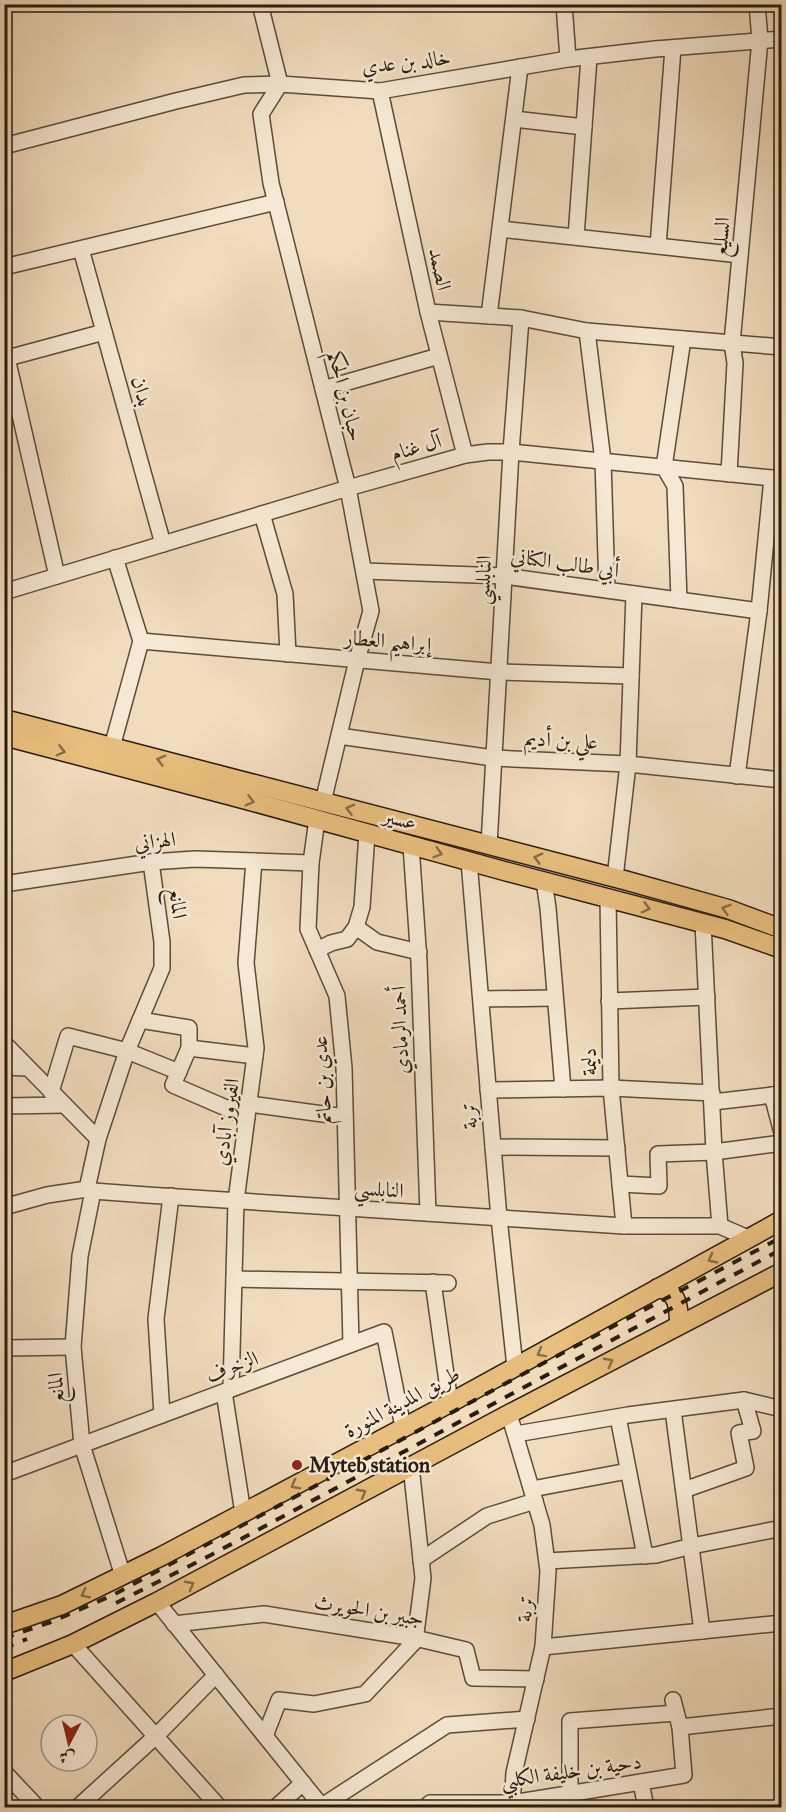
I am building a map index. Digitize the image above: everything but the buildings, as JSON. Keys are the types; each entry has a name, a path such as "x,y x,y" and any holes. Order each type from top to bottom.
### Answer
{"main road":[{"name":"عسير","path":"4,719 112,747 320,811 367,833 725,929 782,950"},
{"name":"عسير","path":"4,736 320,811 489,845 728,909 782,929"},
{"name":"طريق المدينة المنورة","path":"4,1625 62,1605 123,1576 450,1403 782,1220"},
{"path":"4,1672 73,1644 157,1602 679,1324 782,1272"},
{"path":"658,1288 669,1290 674,1297 678,1305 679,1324"}],"street":[{"path":"260,4 280,84"},
{"path":"564,4 568,59"},
{"name":"السليع","path":"729,474 735,363 732,343 760,40 758,4"},
{"name":"خالد بن عدي","path":"4,146 244,85 280,84 380,91 568,59 782,39"},
{"path":"658,246 673,48"},
{"path":"576,237 589,57"},
{"path":"489,316 520,67"},
{"name":"حبان بن الحكم","path":"280,84 261,114 272,183 348,488 371,611 320,811"},
{"name":"الصمد","path":"380,91 428,312 465,455"},
{"path":"514,119 584,127"},
{"path":"4,267 276,202"},
{"path":"500,229 740,255"},
{"name":"بدان","path":"81,249 163,544"},
{"path":"428,312 521,318 587,331 782,347"},
{"name":"النابلسي","path":"489,845 511,452 521,318"},
{"path":"587,331 603,461 607,590"},
{"path":"57,576 6,359 104,332"},
{"path":"679,600 675,486 664,467 683,339"},
{"path":"323,389 439,356"},
{"name":"آل غنام","path":"4,592 465,455 511,452 777,478"},
{"path":"737,776 777,478"},
{"path":"262,514 285,594 288,654"},
{"path":"112,747 141,641 115,558"},
{"name":"أبي طالب الكناني","path":"364,571 504,576 759,611"},
{"path":"615,878 628,764 634,594"},
{"name":"إبراهيم العطار","path":"141,641 499,672 631,676"},
{"name":"علي بن أديم","path":"339,736 493,759 628,764 782,780"},
{"name":"عدي بن حاتم","path":"320,811 311,863 308,929 337,996 344,1068 351,1344"},
{"path":"317,950 347,939 356,927 362,908 367,833"},
{"name":"أحمد الرمادي","path":"411,845 418,952 428,1213"},
{"name":"الهزاني","path":"4,884 151,862 195,859 311,863"},
{"name":"الفيروز آبادي","path":"243,1513 228,1391 236,1201 256,1047 246,963 254,861"},
{"name":"تربة","path":"469,861 499,1218 515,1367"},
{"name":"المانع","path":"123,1576 82,1445 73,1347 80,1256 98,1139 127,1051 162,968 162,942 151,862"},
{"path":"544,881 563,1089"},
{"name":"دليمة","path":"608,898 611,1088 624,1226"},
{"path":"703,923 714,1152 720,1226"},
{"path":"356,927 377,942 418,952"},
{"path":"609,1001 707,997"},
{"path":"481,999 555,998"},
{"path":"140,1020 189,1028 189,1048 173,1085 248,1111 345,1117"},
{"path":"51,1092 68,1036 127,1051 179,1072"},
{"path":"4,1043 98,1139"},
{"path":"189,1048 255,1056"},
{"path":"4,1068 27,1068"},
{"path":"488,1090 611,1088 713,1098 777,1094 782,1133"},
{"path":"4,1106 64,1105"},
{"path":"620,1184 659,1186 658,1154 714,1152 782,1143"},
{"path":"493,1147 617,1148"},
{"name":"النابلسي","path":"4,1207 47,1195 90,1190 624,1226 720,1226 750,1239"},
{"path":"162,1415 156,1319 171,1196"},
{"path":"234,1279 448,1283"},
{"path":"433,1282 450,1403"},
{"name":"الزخرف","path":"4,1474 384,1332 404,1427"},
{"path":"4,1348 73,1347"},
{"path":"684,1490 746,1468 739,1433 753,1431 744,1400"},
{"path":"516,1434 744,1400 782,1409"},
{"path":"674,1410 702,1631"},
{"name":"تربة","path":"509,1414 542,1525 548,1571 543,1647 514,1773 512,1805"},
{"path":"618,1417 645,1556"},
{"path":"265,1736 279,1700 314,1704 365,1694 415,1639 423,1578 411,1466"},
{"path":"421,1560 487,1516 534,1495 628,1471"},
{"path":"547,1562 656,1555 782,1528"},
{"path":"157,1602 322,1807 447,1725 526,1719"},
{"name":"جبير بن الحويرث","path":"174,1624 264,1614 415,1639 466,1650 473,1678 536,1679"},
{"path":"543,1647 702,1631 781,1628"},
{"path":"73,1644 220,1808"},
{"path":"77,1808 156,1736 216,1675"},
{"path":"578,1798 570,1721 676,1713 782,1716"},
{"name":"دحية بن خليفة الكلبي","path":"425,1808 430,1803 512,1805 578,1798 641,1782 684,1775 676,1713"},
{"path":"4,1772 38,1808"},
{"path":"275,1808 303,1782"},
{"path":"641,1782 646,1808"}],"railway":[{"path":"4,1638 51,1622 113,1595 782,1237"},
{"path":"116,1603 211,1555 782,1249"},
{"path":"4,1648 27,1639"}],"place":[{"name":"Myteb station","path":"297,1465"}]}
